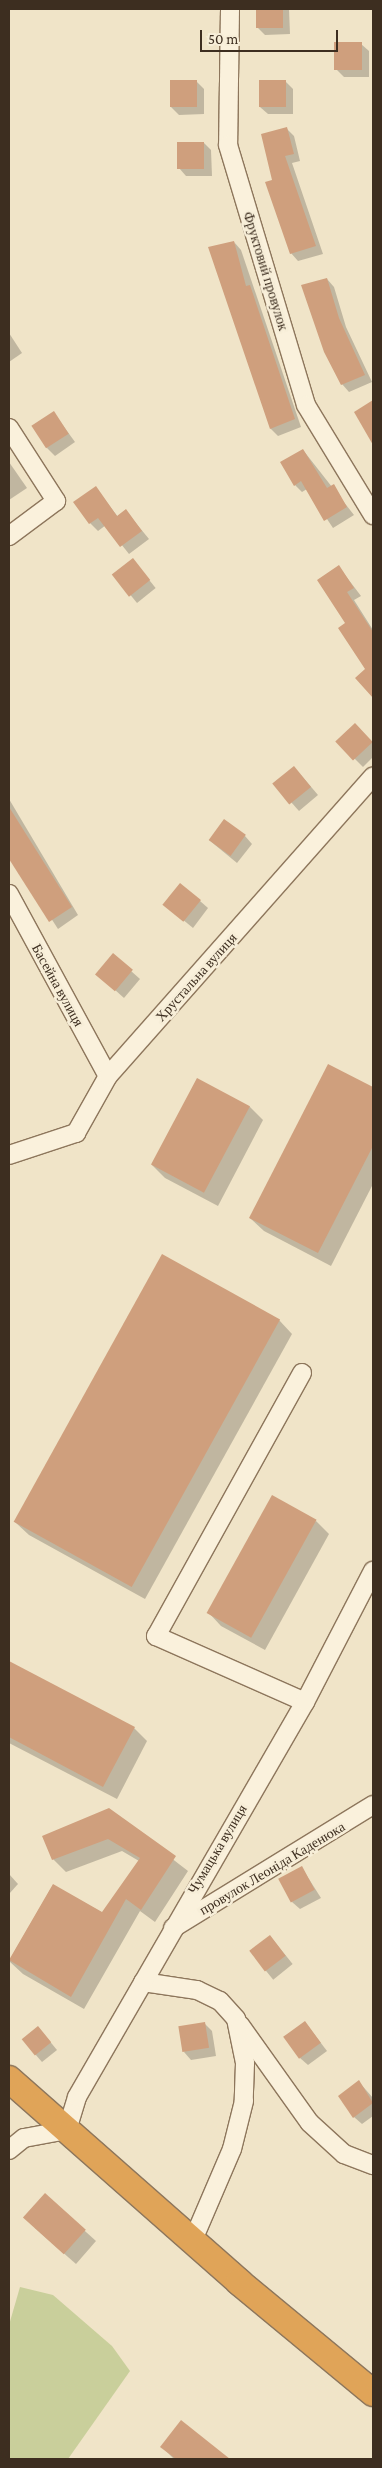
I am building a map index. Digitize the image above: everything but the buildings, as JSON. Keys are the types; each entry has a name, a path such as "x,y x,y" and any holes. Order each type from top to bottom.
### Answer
{"highway":[{"path":"9,2079 193,2240 373,2393"}],"street":[{"name":"Фруктовий провулок","path":"230,9 228,145 306,405 373,515"},
{"path":"9,428 56,501 9,536"},
{"name":"Хрустальна вулиця","path":"9,1155 76,1133 108,1076 373,776"},
{"name":"Басейна вулиця","path":"9,894 108,1076"},
{"path":"302,1373 156,1636 305,1702"},
{"name":"Чумацька вулиця","path":"67,2130 77,2097 143,1982 170,1930 305,1702 373,1571"},
{"name":"провулок Леоніда Каденюка","path":"170,1930 373,1805"},
{"path":"143,1982 196,1990 220,2001 236,2019 310,2123 344,2154 373,2165"},
{"path":"193,2240 232,2149 244,2100 245,2063 236,2019"},
{"path":"9,2150 24,2138 67,2130"}],"green space":[{"path":"20,2287 53,2295 112,2346 130,2371 68,2459 9,2459 9,2325"}]}
